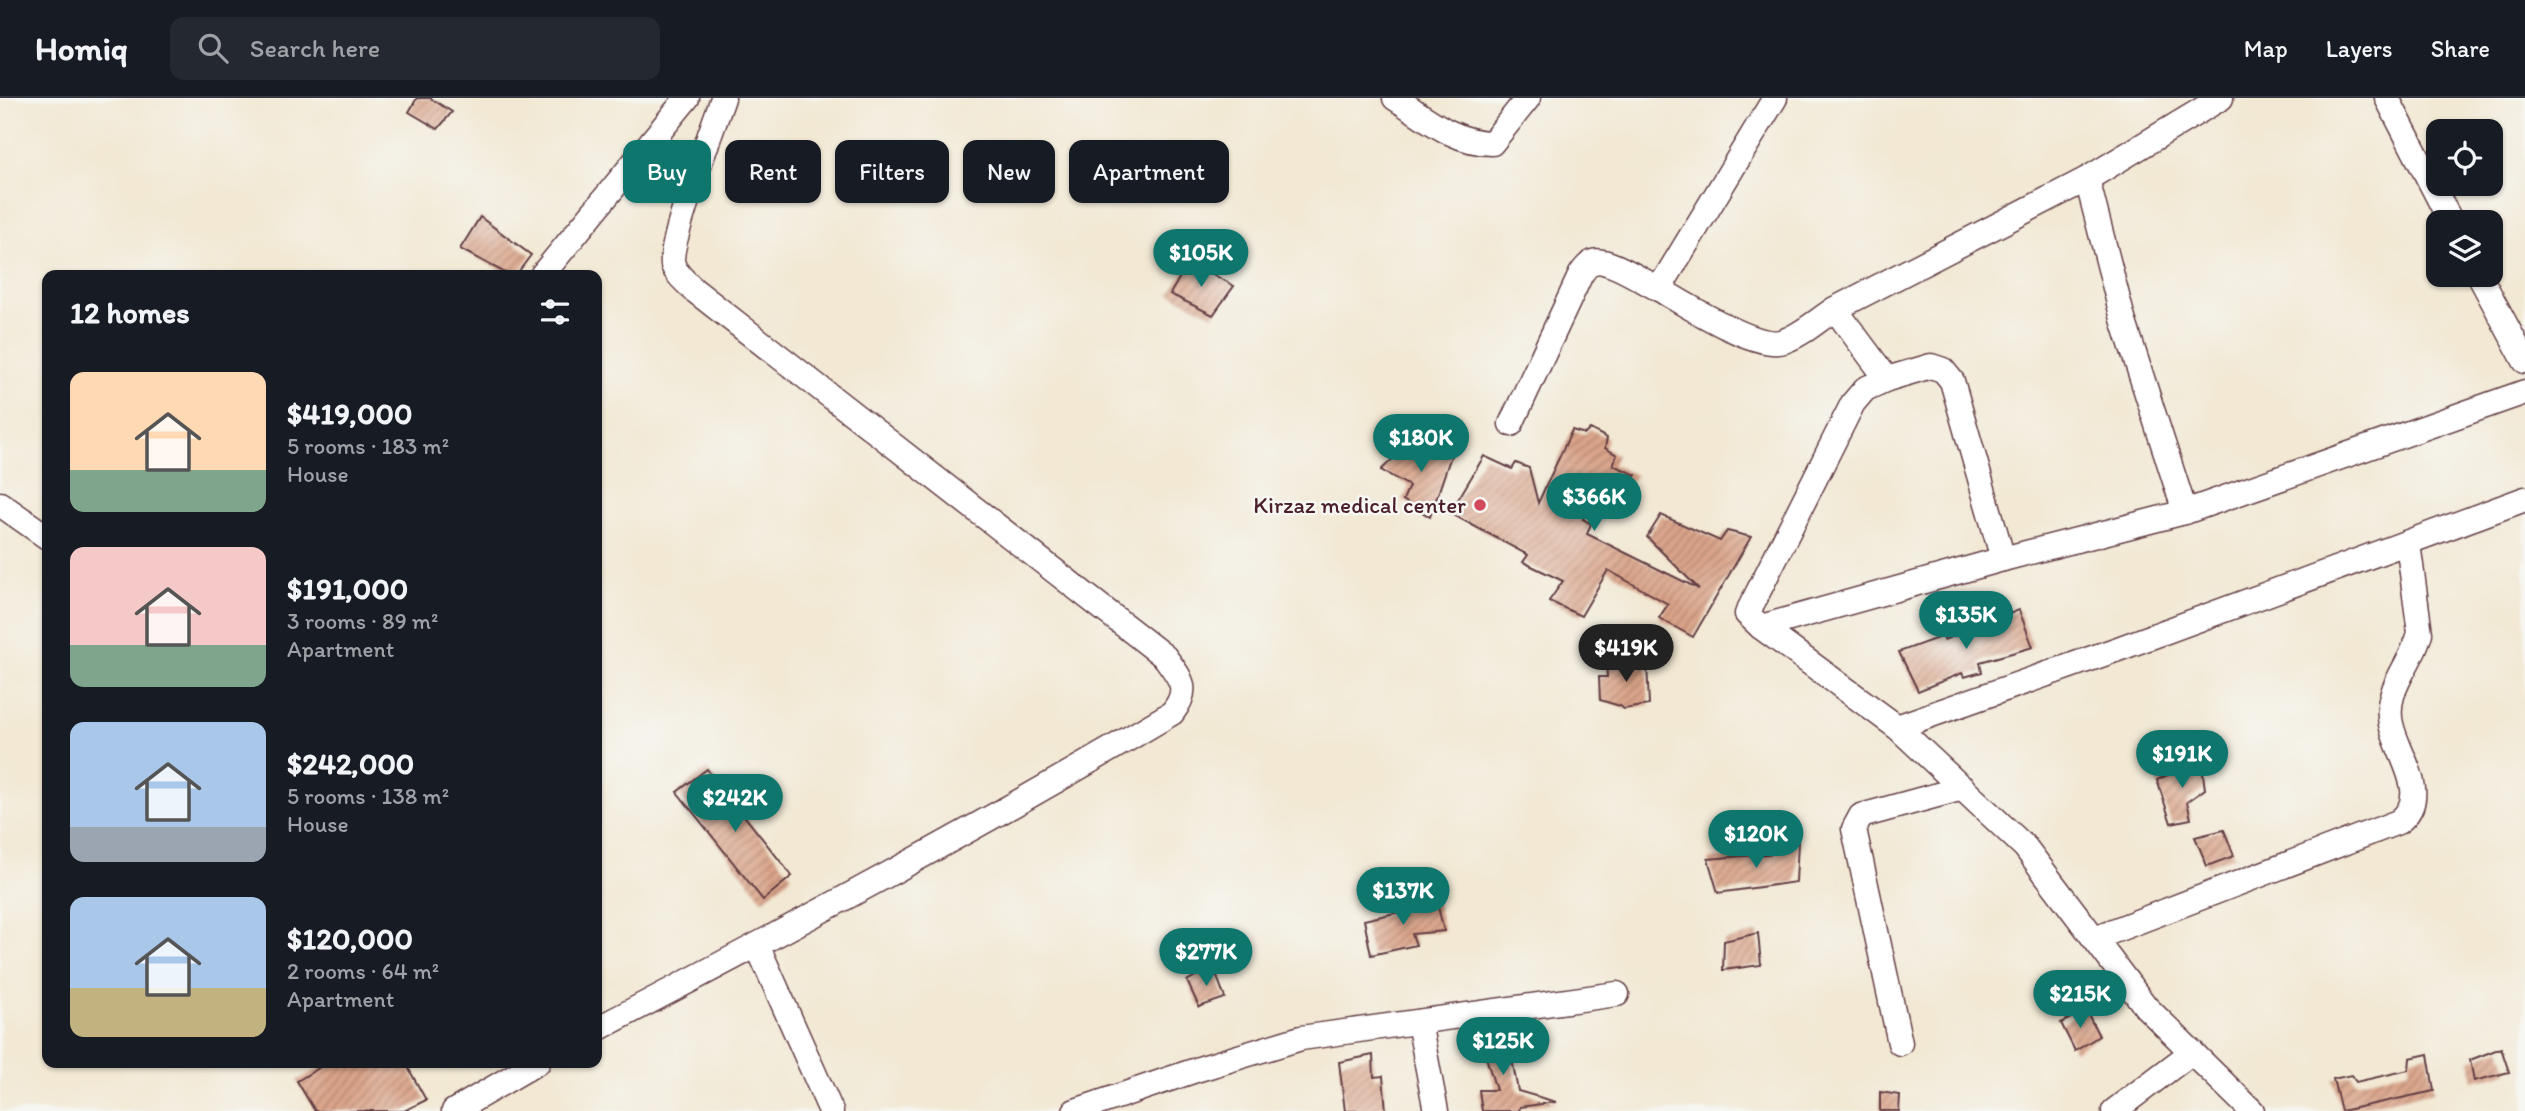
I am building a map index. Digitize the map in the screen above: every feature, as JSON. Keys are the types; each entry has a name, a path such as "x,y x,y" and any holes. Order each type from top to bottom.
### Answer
{"street":[{"path":"546,270 687,98"},
{"path":"602,1026 1054,784 1172,713 1183,692 1182,680 1165,657 694,290 679,274 673,265 675,240 723,98"},
{"path":"1395,98 1452,134 1474,143 1492,143 1528,98"},
{"path":"1659,289 1775,98"},
{"path":"1511,424 1581,274 1593,261 1600,261 1659,289 1740,333 1772,343 1783,342 1835,309 2087,178 2221,98"},
{"path":"2387,98 2445,210"},
{"path":"2087,178 2123,318 2185,512"},
{"path":"2485,287 2525,361"},
{"path":"1835,309 1888,379"},
{"path":"2003,559 1952,381 1943,370 1931,366 1865,389 1853,403 1747,614 1897,727 2025,847 2146,1007 2252,1111"},
{"path":"1761,627 2003,559 2185,512 2525,392"},
{"path":"1897,727 2525,499"},
{"path":"0,504 42,533"},
{"path":"2095,938 2398,822 2408,815 2416,794 2391,724 2389,706 2393,688 2417,647 2420,633 2408,543"},
{"path":"1900,1043 1854,829 1861,816 1963,788"},
{"path":"757,945 831,1111"},
{"path":"1075,1111 1301,1038 1617,994"},
{"path":"1419,1022 1436,1111"},
{"path":"2114,1111 2192,1052"},
{"path":"454,1111 528,1068"}],"building":[{"path":"417,98 430,98 452,112 438,129 409,112"},
{"path":"480,217 531,255 520,270 500,270 460,249"},
{"path":"1189,261 1234,286 1213,315 1170,294"},
{"path":"1590,429 1607,438 1605,448 1617,455 1613,465 1636,475 1616,500 1596,491 1583,519 1591,524 1587,534 1699,589 1647,537 1661,515 1720,541 1727,531 1751,537 1693,637 1659,618 1668,604 1608,570 1581,616 1549,601 1563,581 1523,562 1528,555 1450,513 1484,456 1512,469 1516,463 1529,468 1538,503 1572,430 1585,434"},
{"path":"1411,442 1432,454 1439,445 1454,447 1430,517 1403,500 1409,486 1381,470"},
{"path":"2019,610 2033,647 1980,662 1982,672 1964,677 1962,673 1918,691 1899,652 1943,636 1944,640"},
{"path":"1636,658 1647,663 1649,705 1624,709 1600,700 1599,677 1607,677 1606,661"},
{"path":"2201,759 2205,789 2187,802 2191,819 2171,823 2157,780"},
{"path":"707,769 792,876 763,900 677,792"},
{"path":"2224,830 2234,856 2207,866 2195,837"},
{"path":"1798,842 1796,882 1718,893 1708,859 1778,853 1778,848"},
{"path":"1436,899 1444,931 1412,934 1416,945 1371,955 1364,920 1413,909 1412,900"},
{"path":"1758,933 1761,965 1723,970 1724,941"},
{"path":"1213,966 1225,998 1199,1007 1187,981"},
{"path":"2086,1010 2099,1036 2075,1051 2061,1023"},
{"path":"1506,1028 1518,1091 1556,1102 1520,1107 1519,1111 1482,1111 1479,1090 1496,1090 1479,1034"},
{"path":"2501,1048 2509,1072 2474,1081 2470,1060"},
{"path":"2428,1054 2434,1091 2341,1111 2333,1079 2351,1075 2356,1082 2409,1070 2410,1058"},
{"path":"1373,1055 1374,1077 1383,1076 1386,1111 1345,1111 1339,1062"},
{"path":"319,1068 408,1068 426,1100 404,1111 315,1111 297,1081"},
{"path":"1880,1092 1900,1095 1899,1111 1880,1111"}],"place":[{"name":"Kirzaz medical center","path":"1480,505"}]}
